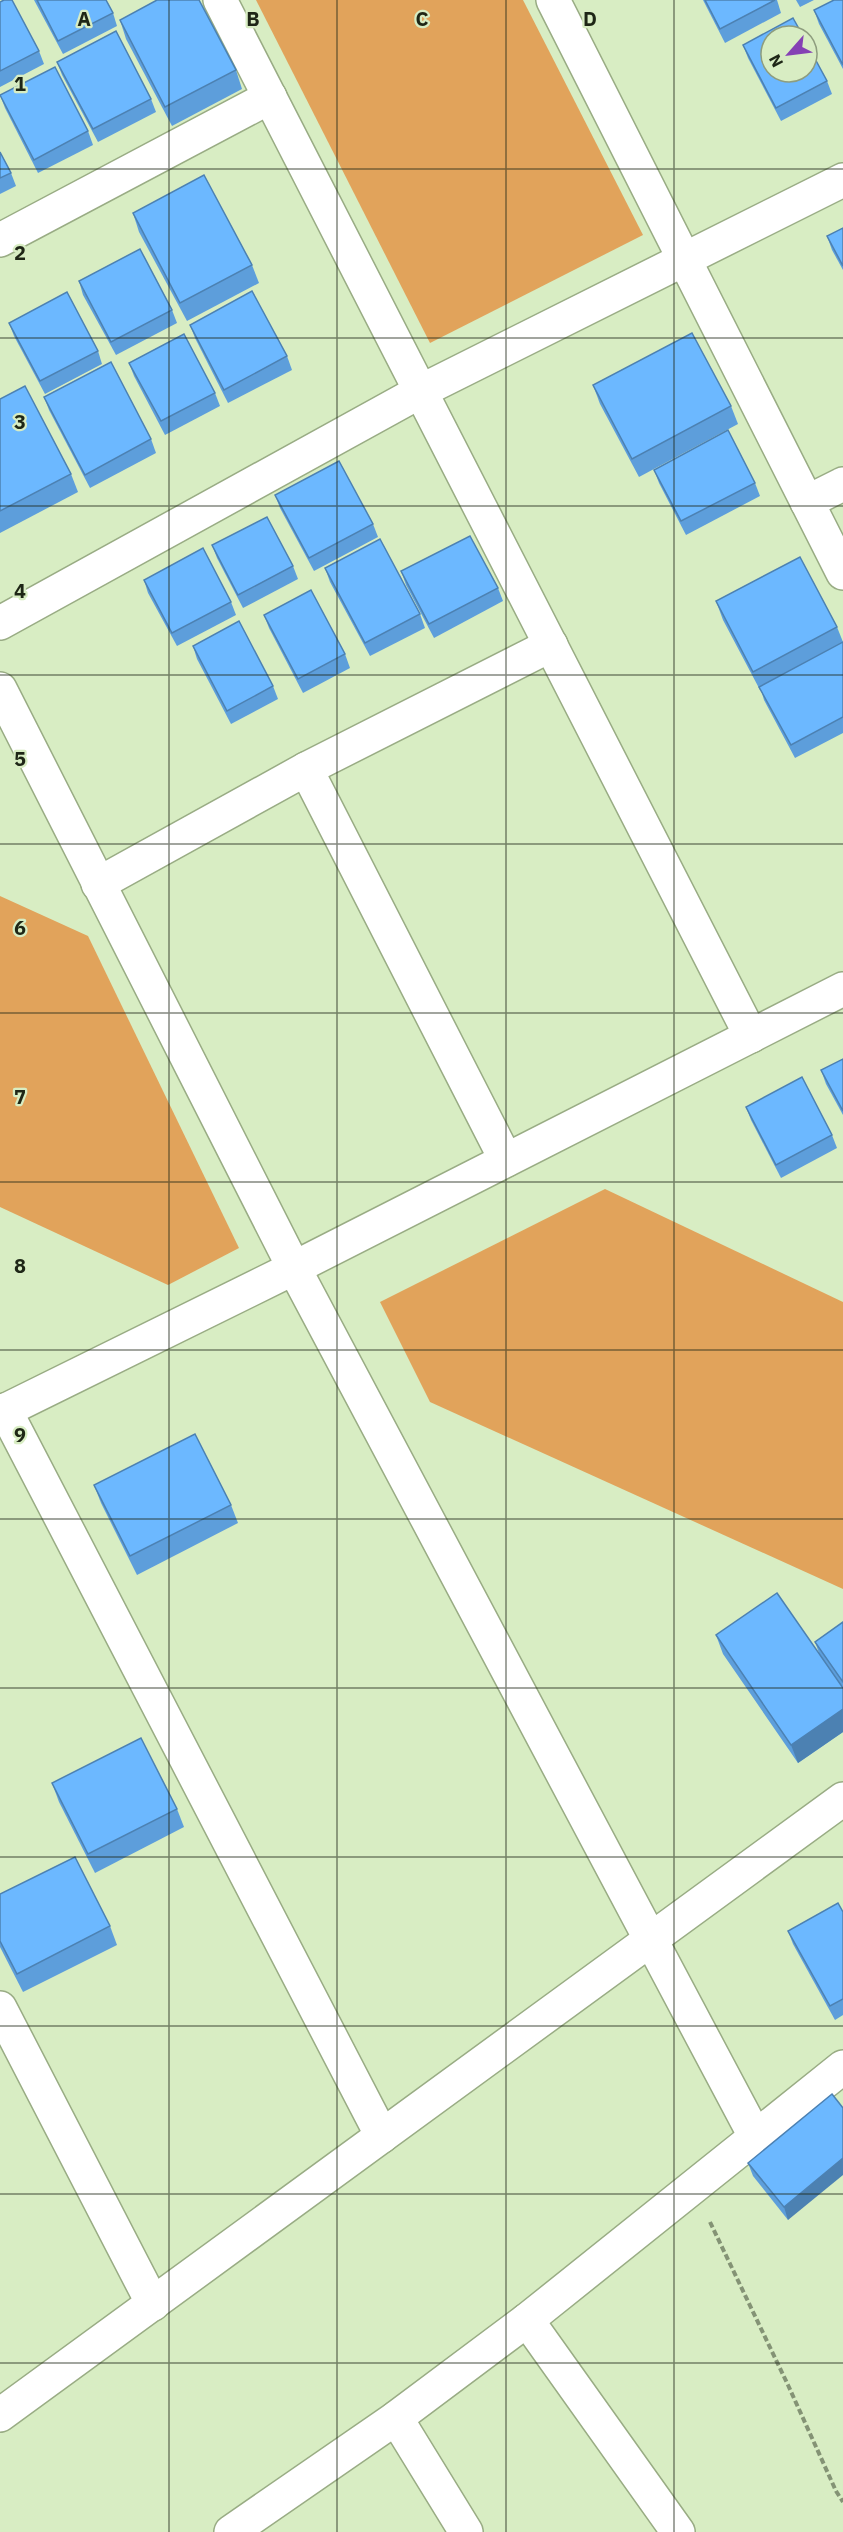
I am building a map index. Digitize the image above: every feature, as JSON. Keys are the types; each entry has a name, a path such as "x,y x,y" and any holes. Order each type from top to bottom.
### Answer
{"street":[{"path":"220,0 751,1036"},
{"path":"553,0 843,573"},
{"path":"0,240 270,97"},
{"path":"0,623 421,391 843,180"},
{"path":"807,501 843,484"},
{"path":"98,884 306,769 551,645"},
{"path":"0,689 294,1268 755,2136"},
{"path":"306,769 506,1160"},
{"path":"382,2136 3,1411 294,1268 843,989"},
{"path":"0,2415 843,1799"},
{"path":"0,2008 153,2304"},
{"path":"231,2532 396,2418 527,2320 843,2067"},
{"path":"527,2320 678,2532"},
{"path":"396,2418 466,2532"}],"path":[{"path":"692,2186 843,2502"}],"shaded area":[{"path":"256,0 523,0 643,235 430,343"},
{"path":"0,896 88,936 239,1248 168,1285 0,1207"},
{"path":"605,1189 843,1302 843,1589 430,1402 380,1302"}],"building":[{"path":"12,0 39,51 0,71 0,2"},
{"path":"37,0 106,0 113,13 58,41"},
{"path":"157,0 199,0 236,70 165,107 120,20"},
{"path":"705,0 775,0 720,29"},
{"path":"834,0 843,0 843,65 814,10"},
{"path":"793,18 796,24 782,24"},
{"path":"116,31 151,99 93,129 57,62"},
{"path":"759,36 759,76 743,45"},
{"path":"819,66 827,81 776,108 763,84 819,84"},
{"path":"55,67 88,131 34,160 0,95"},
{"path":"0,152 11,173 0,178"},
{"path":"204,175 252,265 180,303 133,213"},
{"path":"843,228 843,266 827,236"},
{"path":"140,249 172,310 111,342 79,281"},
{"path":"252,291 287,356 224,390 190,325"},
{"path":"67,292 98,351 40,381 9,323"},
{"path":"692,333 731,406 632,459 593,385"},
{"path":"184,334 215,393 161,421 129,363"},
{"path":"111,362 151,439 85,475 44,397"},
{"path":"25,386 71,474 0,511 0,399"},
{"path":"728,430 755,483 681,521 654,470"},
{"path":"339,461 373,524 309,558 275,495"},
{"path":"267,517 293,566 238,595 212,545"},
{"path":"470,536 498,588 429,624 401,571"},
{"path":"380,539 420,614 365,643 325,568"},
{"path":"203,548 231,602 172,633 144,580"},
{"path":"800,557 837,627 753,672 716,601"},
{"path":"311,590 345,654 298,679 264,615"},
{"path":"239,621 273,686 227,711 193,646"},
{"path":"843,642 843,717 791,745 759,687"},
{"path":"843,1059 843,1111 821,1070"},
{"path":"802,1077 832,1135 776,1165 746,1107"},
{"path":"195,1434 231,1505 130,1556 94,1485"},
{"path":"777,1593 843,1688 843,1709 791,1745 716,1635"},
{"path":"843,1622 843,1682 815,1642"},
{"path":"141,1738 177,1809 88,1854 52,1783"},
{"path":"75,1857 110,1926 17,1974 0,1941 0,1894"},
{"path":"838,1903 843,1912 843,1999 830,2006 788,1931"},
{"path":"832,2094 843,2108 843,2158 784,2207 748,2163"}]}
